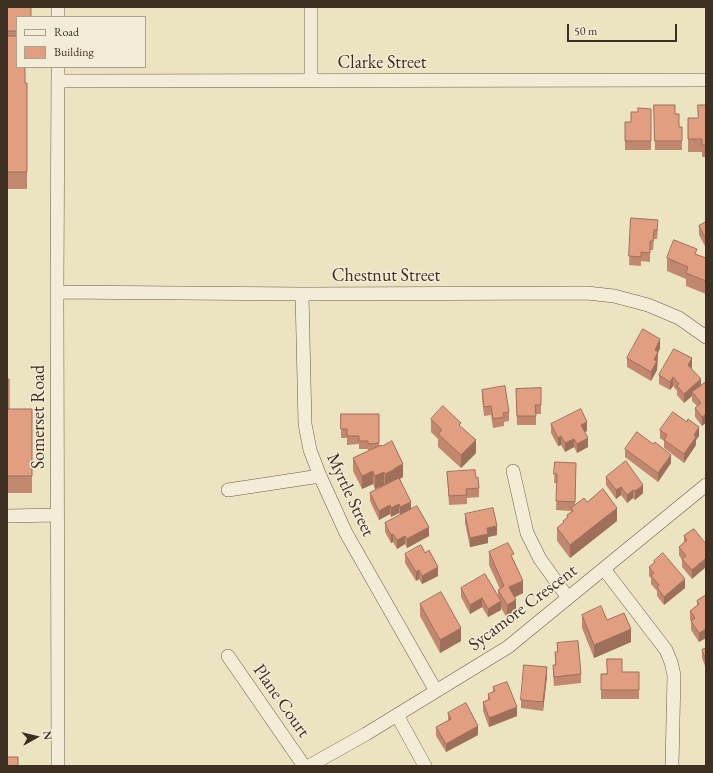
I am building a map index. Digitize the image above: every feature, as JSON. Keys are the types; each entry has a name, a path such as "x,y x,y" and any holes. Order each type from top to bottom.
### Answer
{"street":[{"path":"310,81 311,7"},
{"name":"Somerset Road","path":"58,68 58,766"},
{"name":"Clarke Street","path":"58,81 706,80"},
{"name":"Chestnut Street","path":"57,292 302,294 587,293 614,296 648,305 678,318 706,337"},
{"name":"Myrtle Street","path":"302,294 305,424 310,450 346,533 436,691"},
{"path":"513,471 528,533 540,559 568,598"},
{"path":"228,490 320,476"},
{"name":"Sycamore Crescent","path":"309,766 366,734 508,647 706,485"},
{"path":"7,516 57,515"},
{"path":"604,569 666,650 671,662 674,675 672,766"},
{"name":"Plane Court","path":"228,656 304,766"},
{"path":"397,715 425,766"}],"building":[{"path":"7,7 31,7 31,16 16,16 16,31 7,31"},
{"path":"7,36 16,36 16,68 25,68 25,83 27,83 27,172 7,172"},
{"path":"654,105 675,105 675,114 679,114 679,127 682,127 682,141 655,141"},
{"path":"698,105 706,105 706,145 702,145 702,139 688,139 688,118 698,118"},
{"path":"638,108 651,109 651,141 625,141 625,122 631,122 631,112 638,112"},
{"path":"631,218 658,220 657,230 654,230 653,241 650,241 650,253 641,252 641,257 629,256"},
{"path":"706,222 706,239 699,226"},
{"path":"674,240 697,249 695,254 706,258 706,281 686,273 688,267 667,258"},
{"path":"643,329 660,339 655,350 658,352 654,360 657,361 651,372 627,358"},
{"path":"674,349 692,358 688,365 701,379 684,394 677,386 679,384 673,377 670,382 659,375"},
{"path":"7,379 9,379 9,409 7,409"},
{"path":"706,382 706,414 702,417 695,408 701,403 692,392"},
{"path":"505,386 509,412 503,413 504,417 493,419 491,406 484,407 482,390"},
{"path":"541,388 541,405 535,405 536,416 517,416 516,389"},
{"path":"443,406 461,423 459,425 476,440 461,455 438,434 442,430 431,419"},
{"path":"7,409 32,409 32,476 7,476"},
{"path":"581,409 587,422 581,425 588,438 577,444 574,439 565,443 561,436 558,438 551,424"},
{"path":"673,412 687,422 688,419 699,427 694,435 696,437 684,454 664,440 667,435 660,430"},
{"path":"341,414 379,414 379,443 368,444 368,441 359,441 359,436 347,436 347,429 341,429"},
{"path":"637,432 653,444 655,442 671,455 658,473 625,449"},
{"path":"392,441 403,464 385,474 384,472 375,476 373,471 362,476 353,458"},
{"path":"626,461 643,485 627,495 621,487 616,490 606,477"},
{"path":"555,462 576,463 575,502 556,501 557,474 554,474"},
{"path":"475,470 476,478 478,477 479,488 466,489 467,495 449,496 447,472"},
{"path":"399,478 411,502 400,507 399,504 391,508 390,505 379,511 370,493"},
{"path":"603,489 617,508 570,545 557,528 568,517 567,515 573,511 571,508 584,498 587,502"},
{"path":"417,506 429,527 407,539 405,536 397,540 393,534 391,535 385,523"},
{"path":"493,508 497,526 487,528 488,534 470,538 465,514"},
{"path":"694,529 706,544 706,558 692,570 682,559 686,556 679,547 687,540 684,536"},
{"path":"508,543 514,554 511,555 523,581 509,587 516,600 507,605 498,590 504,586 489,552"},
{"path":"421,545 425,553 429,550 438,567 422,576 419,570 416,572 405,554"},
{"path":"663,553 685,579 664,597 657,587 659,585 651,576 654,573 649,567"},
{"path":"485,574 501,601 488,609 482,598 470,605 461,588"},
{"path":"441,592 461,628 440,640 420,604"},
{"path":"706,595 706,629 699,633 691,621 695,618 690,611 699,604 697,601"},
{"path":"601,606 607,620 624,613 631,629 594,645 582,615"},
{"path":"578,641 581,674 554,677 553,665 556,665 555,652 558,652 557,643"},
{"path":"706,648 706,660 702,650"},
{"path":"607,659 622,659 622,672 639,672 639,690 601,690 601,674 607,674"},
{"path":"524,665 547,667 543,702 521,700"},
{"path":"507,682 517,707 489,718 483,702 490,699 488,694 495,691 493,687"},
{"path":"466,703 478,726 446,744 436,727 451,719 448,713"},
{"path":"7,757 18,757 18,766 7,766"}]}
